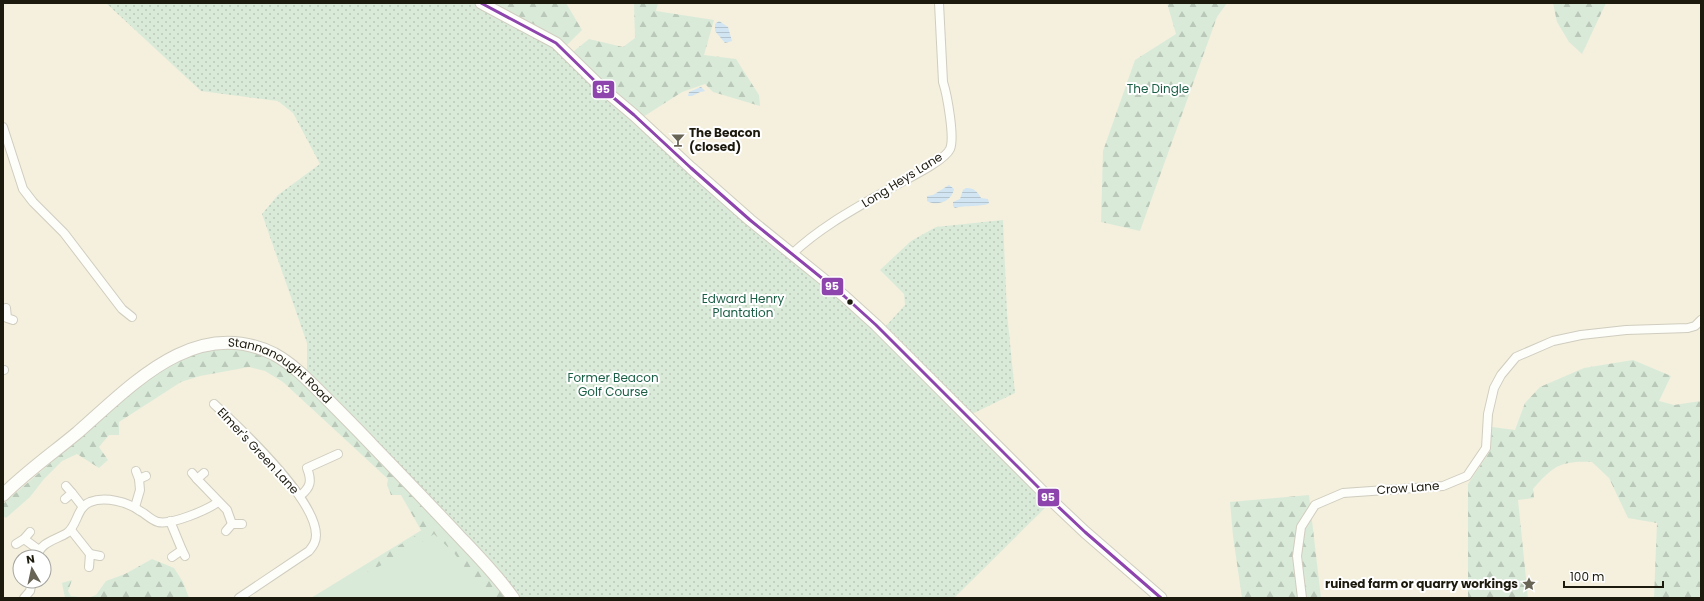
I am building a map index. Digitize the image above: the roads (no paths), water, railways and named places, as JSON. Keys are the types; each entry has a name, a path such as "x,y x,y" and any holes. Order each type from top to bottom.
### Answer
{"main road":[{"name":"Stannanought Road","path":"5,492 128,390 167,361 193,348 213,343 229,342 244,344 259,348 275,355 304,376 422,496 500,580 513,598"}],"street":[{"path":"481,3 556,43 602,88 634,114 691,168 750,220 844,296 876,325 1049,498 1085,532 1161,598"},
{"name":"Long Heys Lane","path":"792,254 809,239 938,161 950,149 951,134 947,94 944,82 939,3"},
{"path":"3,127 23,189 33,202 64,233 122,309 132,317"},
{"path":"6,308 8,321"},
{"name":"Crow Lane","path":"1302,598 1297,556 1301,527 1315,504 1343,493 1443,486 1467,476 1486,448 1488,414 1494,388 1501,375 1516,357 1553,341 1581,335 1626,330 1688,328 1695,326 1701,320"},
{"name":"Elmer's Green Lane","path":"214,404 289,481 300,496 313,521 316,535 314,545 309,551 239,598"},
{"path":"300,496 310,485 311,479 307,468 338,454"},
{"path":"204,473 195,476 227,510 232,524"},
{"path":"135,507 140,490 140,475"},
{"path":"66,486 83,507"},
{"path":"65,499 72,493"},
{"path":"41,549 44,545 71,530 83,507 89,503 103,500 119,502 135,507 154,520 164,522 204,511 218,502"},
{"path":"170,521 184,553 172,557"},
{"path":"226,531 232,524 242,524"},
{"path":"71,530 90,554 90,567"},
{"path":"16,544 24,539 30,532"},
{"path":"24,539 33,549"},
{"path":"90,554 100,556"},
{"path":"24,598 30,589"}],"water":[{"path":"719,21 728,27 732,41 725,43 715,31 715,24"},
{"path":"701,87 705,91 688,96 689,92"},
{"path":"949,185 954,189 953,193 947,200 939,203 931,203 927,201 927,196 933,195"},
{"path":"966,188 975,190 981,198 988,199 989,203 984,205 955,208 953,206 953,202 960,199 963,190"}],"place":[{"name":"The Beacon (closed)","path":"678,140"},
{"name":"ruined farm or quarry workings","path":"1529,584"}],"park label":[{"name":"The Dingle","path":"1158,89"},
{"name":"Edward Henry Plantation","path":"743,306"},
{"name":"Former Beacon Golf Course","path":"613,385"}]}
